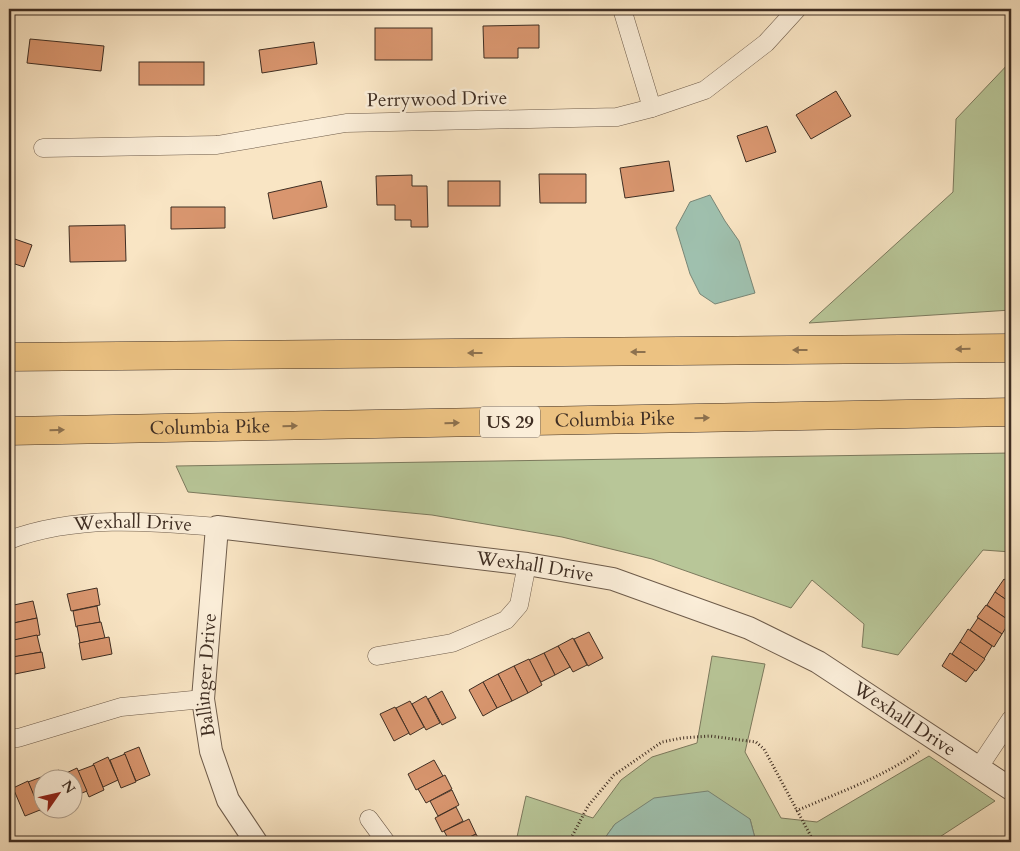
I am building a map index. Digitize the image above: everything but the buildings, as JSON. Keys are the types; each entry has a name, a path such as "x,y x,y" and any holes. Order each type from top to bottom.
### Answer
{"highway":[{"path":"9,357 1011,348"},
{"name":"Columbia Pike","path":"9,431 1011,412"}],"street":[{"path":"622,9 652,108"},
{"name":"Perrywood Drive","path":"43,148 217,145 346,122 617,117 652,108 705,90 766,42 798,9"},
{"name":"Wexhall Drive","path":"9,540 22,535 75,523 140,521 217,527 527,564 613,579 749,628 818,662 1011,789"},
{"name":"Ballinger Drive","path":"217,527 203,699 211,751 228,800 256,842"},
{"path":"377,656 452,643 506,620 519,605 527,564"},
{"path":"9,738 18,738 121,707 203,699"},
{"path":"979,767 1011,719"},
{"path":"369,819 386,842"}],"path":[{"path":"569,842 588,806 614,774 662,742 710,736 756,742 764,749 814,842"},
{"path":"796,811 864,782 910,758 936,739"}],"shaded area":[{"path":"1011,61 1011,310 809,323 953,192 956,119"},
{"path":"710,195 739,241 755,293 715,304 700,294 690,274 676,228 690,202"},
{"path":"1011,453 1011,552 983,550 898,655 862,647 864,624 812,580 791,608 652,559 562,537 432,515 188,492 176,466"},
{"path":"712,656 765,664 745,752 781,818 817,822 929,756 995,801 932,842 756,842 750,819 615,824 602,842 519,842 517,837 526,796 593,818 621,780 652,757 697,743"},
{"path":"708,791 750,819 756,842 602,842 615,824 654,798"}]}
